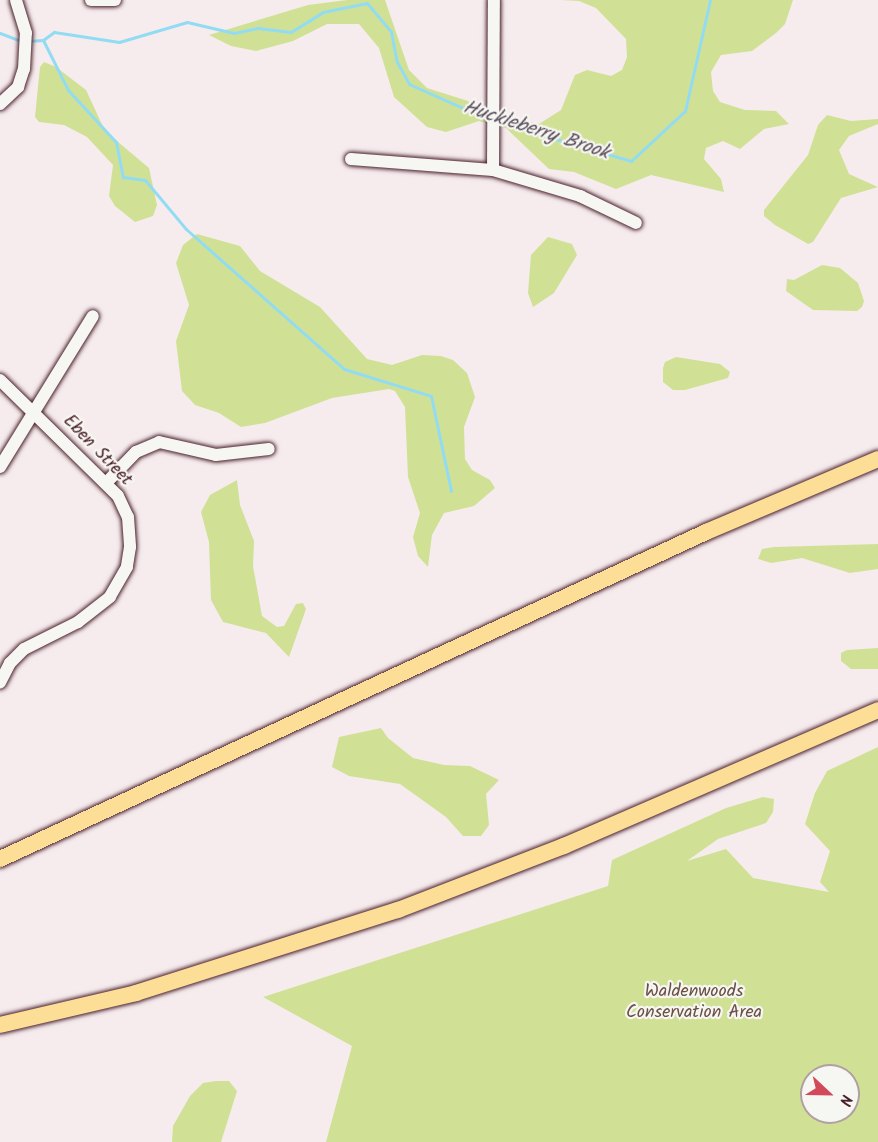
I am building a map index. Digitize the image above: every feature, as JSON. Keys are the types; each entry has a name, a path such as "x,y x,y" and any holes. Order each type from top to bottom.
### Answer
{"highway":[{"path":"0,859 706,532 878,459"},
{"path":"0,1025 136,993 398,910 564,846 878,710"}],"street":[{"path":"0,104 18,87 26,49 26,33 16,0"},
{"path":"91,0 115,0"},
{"path":"493,170 496,113 494,0"},
{"path":"351,159 493,170 580,196 636,223"},
{"path":"0,466 93,316"},
{"name":"Eben Street","path":"0,381 107,482 121,501 129,526 129,558 118,586 95,611 16,655 0,683"},
{"path":"107,482 136,452 159,442 216,455 269,449"}],"green space":[{"path":"347,0 385,0 409,70 427,88 468,101 483,112 539,124 561,110 575,75 587,70 611,76 622,70 627,57 626,39 596,8 579,1 561,0 793,0 785,24 776,33 752,51 721,55 711,72 713,91 720,102 745,110 776,111 789,124 764,129 740,149 723,141 706,148 704,159 721,179 724,192 651,175 616,189 574,172 549,169 506,128 479,121 446,132 427,127 394,97 379,48 359,24 327,24 293,41 256,51 231,46 209,35 308,5"},
{"path":"44,62 56,67 86,90 105,131 149,168 157,205 153,216 135,222 115,206 109,196 113,165 87,137 64,125 39,122 35,117 40,67"},
{"path":"827,115 851,121 878,119 878,124 849,136 839,150 849,174 878,187 841,198 813,242 808,244 775,225 764,216 764,210 808,155 818,125"},
{"path":"197,234 240,246 260,271 320,307 367,359 392,365 422,355 441,356 453,360 467,373 475,397 464,427 465,459 472,470 490,480 495,488 474,506 444,513 432,535 428,567 418,556 413,537 420,513 408,477 405,407 395,391 389,389 332,398 265,423 241,427 219,413 195,405 182,391 176,341 189,305 176,263 183,245"},
{"path":"548,237 572,244 577,255 554,293 533,307 528,293 531,255"},
{"path":"822,265 840,268 858,283 864,301 862,307 857,311 813,310 786,291 787,279 794,280"},
{"path":"676,357 720,364 730,372 728,378 685,390 673,390 663,382 663,368 665,362"},
{"path":"237,480 240,505 254,541 253,566 262,616 277,627 284,626 296,604 303,603 306,609 289,657 266,633 223,622 211,600 209,542 201,512 210,495"},
{"path":"878,544 878,569 850,573 802,558 771,563 758,559 762,549 774,547"},
{"path":"878,648 878,669 851,669 841,661 841,653 847,650"},
{"path":"381,728 388,738 413,758 444,765 470,766 499,780 486,794 489,825 481,836 463,836 446,817 400,784 349,776 332,767 339,737"},
{"name":"Waldenwoods Conservation Area","path":"878,747 878,1142 326,1142 352,1046 263,997 608,886 612,860 726,808 763,797 774,799 773,812 766,823 718,839 687,861 726,849 753,878 829,892 820,882 830,851 805,824 815,793 827,771"},
{"path":"229,1081 237,1091 221,1142 172,1142 173,1126 190,1096 203,1083"}],"waterway":[{"name":"Huckleberry Brook","path":"497,122 631,161 685,111 710,0"},
{"name":"Huckleberry Brook","path":"27,41 43,40 54,32 119,42 187,22 234,33 258,28 291,32 323,12 367,3 391,32 397,62 409,84 490,120"},
{"name":"Huckleberry Brook","path":"0,33 21,41"},
{"path":"43,40 68,90 116,142 123,177 145,180 186,229 344,369 431,396 451,491"}]}
